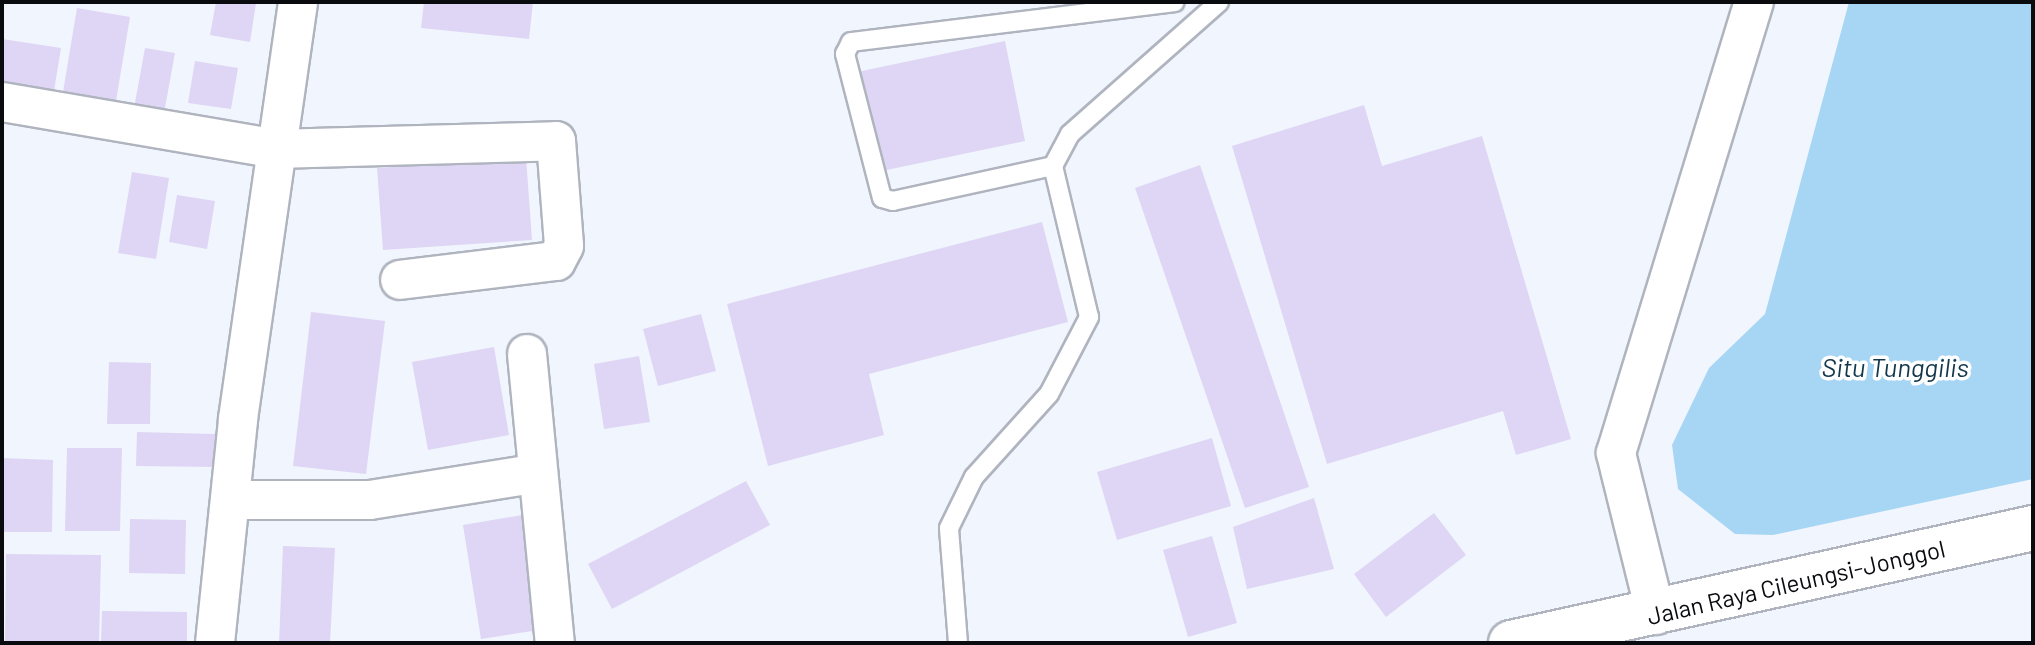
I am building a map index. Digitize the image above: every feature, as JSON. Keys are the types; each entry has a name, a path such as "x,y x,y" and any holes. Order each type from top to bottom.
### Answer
{"main road":[{"name":"Jalan Raya Cileungsi-Jonggol","path":"1511,643 1656,615 2033,528"}],"street":[{"path":"215,643 230,500 298,2"},
{"path":"1656,615 1616,453 1754,2"},
{"path":"2,102 276,149 556,141 564,246 556,261 400,280"},
{"path":"527,354 533,474 555,643"},
{"path":"230,500 370,500 533,474"}],"lane":[{"path":"1053,166 893,201 882,198 845,54 851,42 1175,2"},
{"path":"958,643 949,528 974,477 1049,394 1089,317 1053,166 1070,134 1219,2"}],"water":[{"name":"Situ Tunggilis","path":"1849,2 2033,2 2033,479 1773,535 1735,534 1678,489 1672,445 1709,368 1765,314"}],"building":[{"path":"216,2 256,3 250,42 210,35"},
{"path":"424,2 533,2 529,39 421,28"},
{"path":"77,8 130,17 115,107 62,98"},
{"path":"2,39 61,48 53,97 2,89"},
{"path":"1005,41 1025,141 877,172 857,72"},
{"path":"145,48 175,53 164,113 134,108"},
{"path":"195,61 238,68 231,109 188,103"},
{"path":"1364,105 1382,166 1482,136 1571,439 1516,455 1503,411 1327,464 1232,146"},
{"path":"526,157 532,240 383,250 377,168"},
{"path":"1200,165 1309,487 1245,508 1135,188"},
{"path":"132,172 169,178 156,259 118,253"},
{"path":"177,195 215,201 207,249 169,242"},
{"path":"1042,222 1068,322 869,374 884,435 768,466 727,304"},
{"path":"311,312 385,321 366,474 293,466"},
{"path":"701,314 716,371 658,386 643,329"},
{"path":"494,347 509,435 428,450 412,362"},
{"path":"639,356 650,422 604,429 594,364"},
{"path":"109,362 151,363 150,424 107,424"},
{"path":"137,432 215,434 214,467 136,466"},
{"path":"1212,438 1231,506 1117,540 1097,472"},
{"path":"67,448 122,448 120,531 65,531"},
{"path":"2,458 53,460 52,532 2,532"},
{"path":"746,481 770,525 612,609 588,564"},
{"path":"1314,498 1334,569 1247,589 1233,527"},
{"path":"1434,513 1466,555 1386,617 1354,574"},
{"path":"528,514 545,629 481,639 463,525"},
{"path":"130,519 186,520 185,574 129,573"},
{"path":"1212,536 1237,623 1188,637 1163,550"},
{"path":"283,546 335,548 330,643 279,643"},
{"path":"6,554 101,555 99,643 5,643"},
{"path":"102,611 187,612 187,643 101,643"}]}
